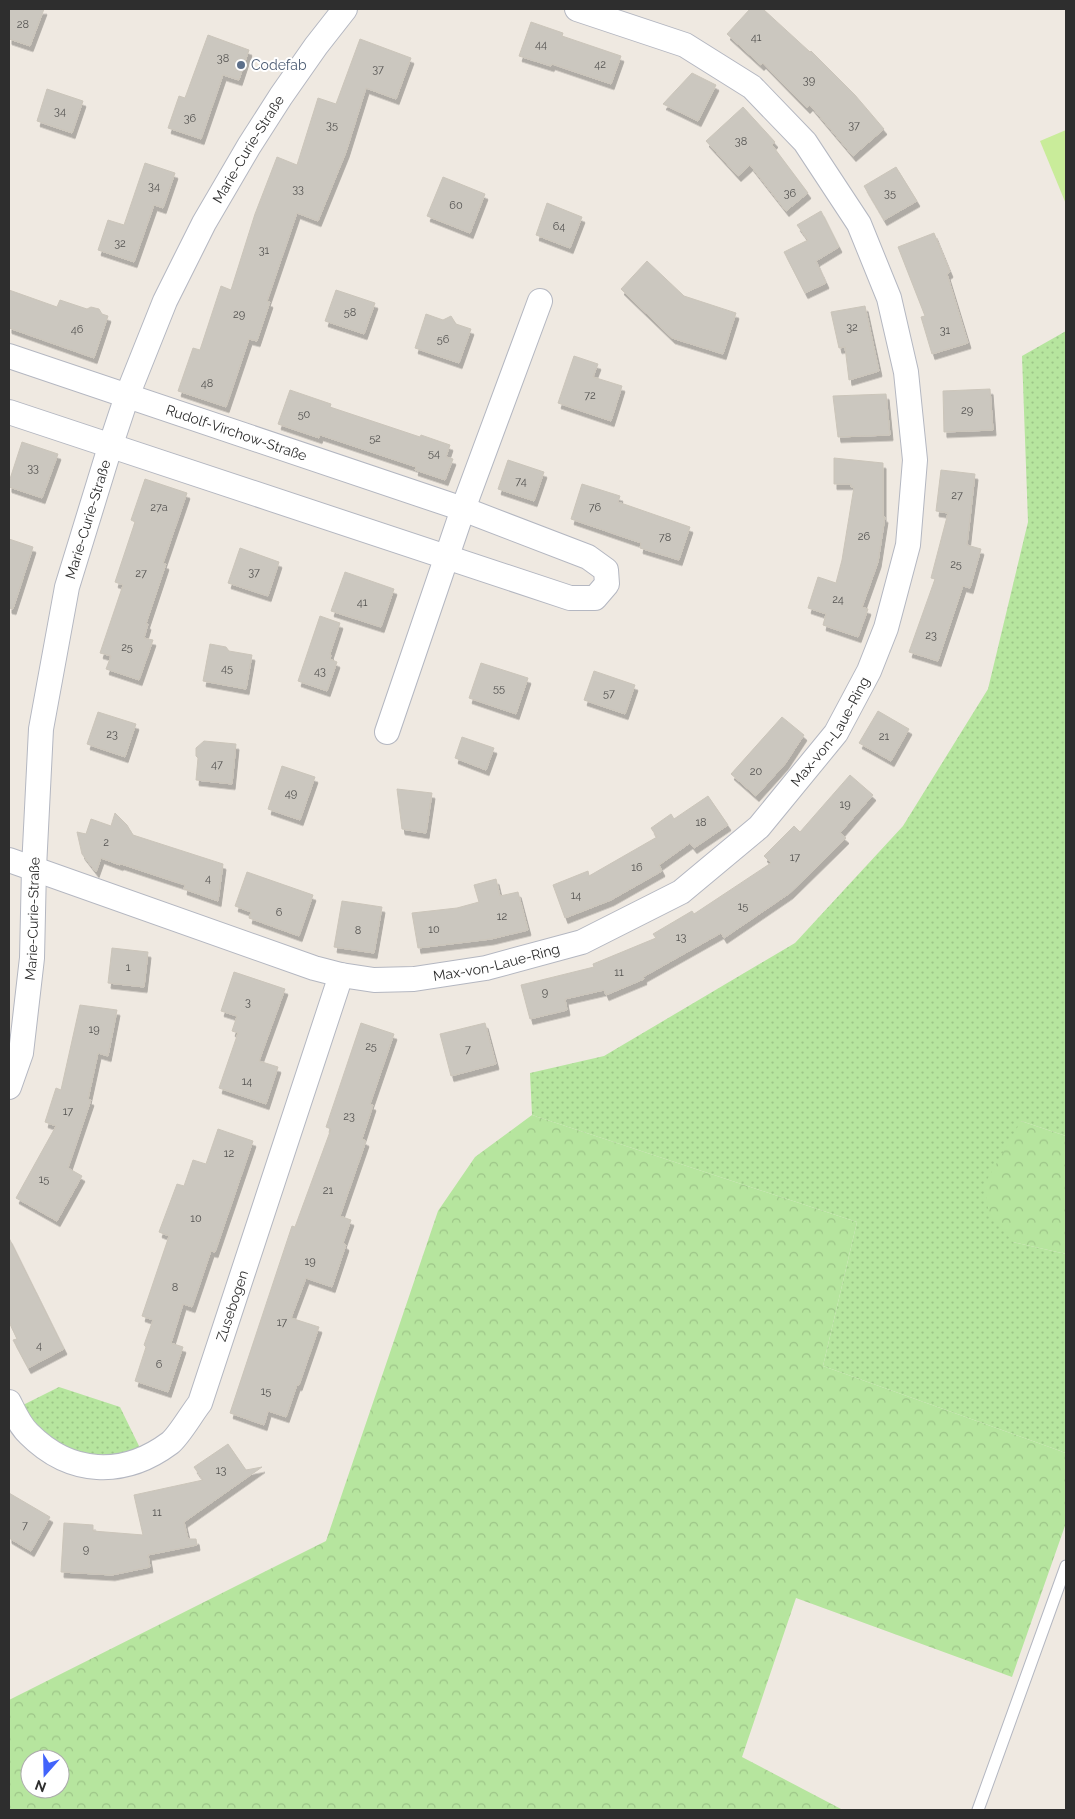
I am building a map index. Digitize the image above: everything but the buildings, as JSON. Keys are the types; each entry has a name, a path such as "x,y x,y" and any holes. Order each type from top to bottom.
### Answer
{"street":[{"name":"Marie-Curie-Straße","path":"9,1087 21,1053 32,958 34,868 41,729 67,587 110,447 127,396 165,301 204,223 281,96 345,9"},
{"name":"Max-von-Laue-Ring","path":"9,860 314,968 341,975 374,980 414,979 486,968 582,942 681,892 759,827 836,733 869,671 886,628 908,545 915,460 906,372 889,298 859,224 805,142 752,87 684,45 577,9"},
{"path":"387,732 463,509 540,301"},
{"name":"Rudolf-Virchow-Straße","path":"9,356 463,509 588,557 606,570 607,584 595,598 570,598 9,412"},
{"name":"Zusebogen","path":"9,1402 28,1433 54,1454 74,1464 92,1468 127,1464 148,1457 172,1442 200,1403 341,975"}],"lane":[{"path":"978,1810 1066,1566"}],"green space":[{"path":"1066,130 1066,204 1040,141"},
{"path":"1066,331 1066,1136 1021,1121 1013,1242 1066,1254 1066,1453 823,1366 857,1222 532,1115 530,1073 604,1056 795,943 903,826 988,689 1028,522 1022,356"},
{"path":"532,1115 857,1222 823,1366 1066,1453 1066,1523 1012,1677 796,1598 742,1757 843,1810 9,1810 9,1700 326,1541 438,1211 475,1157"},
{"path":"1021,1121 1066,1136 1066,1254 1013,1242 989,1213 984,1185"},
{"path":"59,1387 120,1407 140,1448 105,1455 88,1454 72,1450 58,1443 33,1420 23,1405"}],"place":[{"name":"Codefab","path":"241,65"}]}
